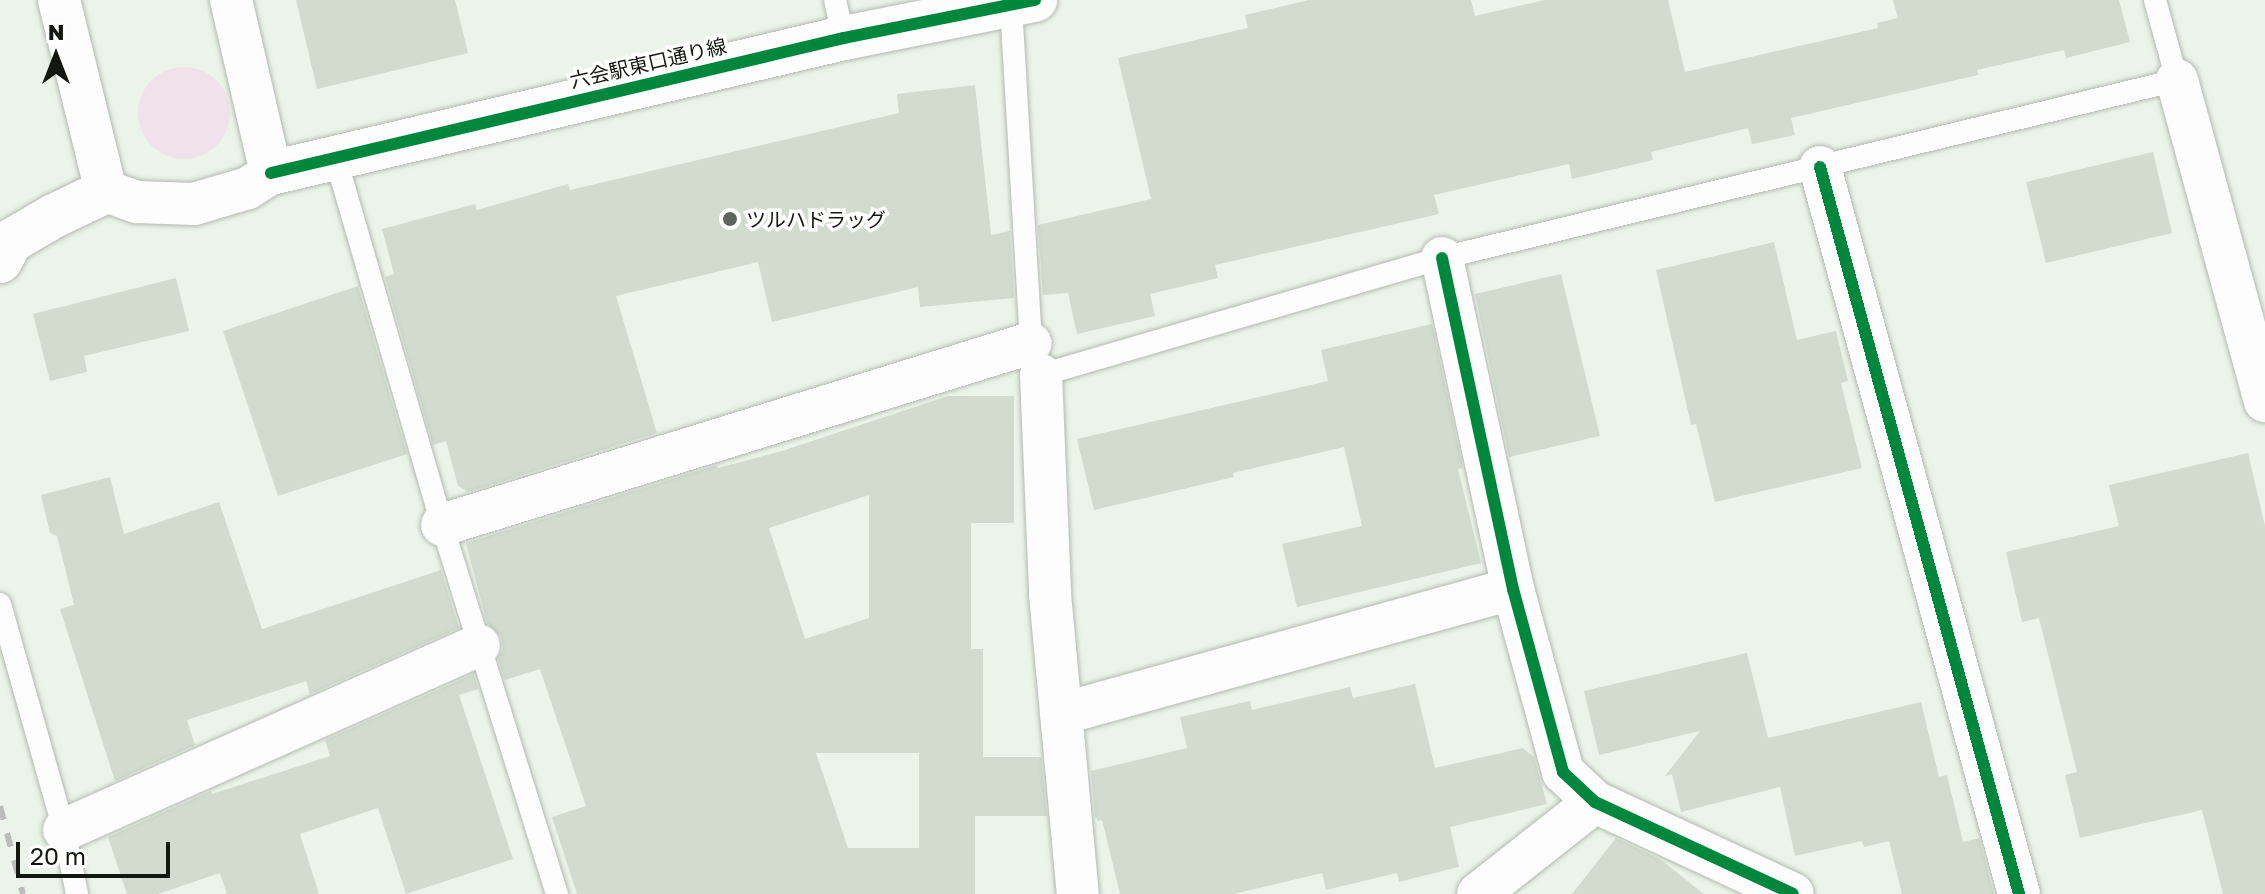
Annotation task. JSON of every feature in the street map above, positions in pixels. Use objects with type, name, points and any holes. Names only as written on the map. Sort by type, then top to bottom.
[{"type":"street","points":[[59,0],[106,191]]},
{"type":"street","points":[[0,261],[11,241],[106,191],[137,202],[194,204],[248,188],[271,173],[231,0]]},
{"type":"street","name":"六会駅東口通り線","points":[[271,173],[839,19],[1023,3]]},
{"type":"street","points":[[2177,80],[2265,401]]},
{"type":"street","points":[[1820,167],[2019,894]]},
{"type":"street","points":[[1442,258],[1513,589],[1563,772],[1595,802],[1793,894]]},
{"type":"street","points":[[442,525],[1036,359],[1050,594],[1078,894]]},
{"type":"street","points":[[1061,714],[1513,589]]},
{"type":"street","points":[[64,830],[479,645]]},
{"type":"street","points":[[1478,894],[1595,802]]},
{"type":"lane","points":[[1023,3],[1036,359],[2177,80],[2155,0]]},
{"type":"lane","points":[[335,156],[442,525],[557,894]]},
{"type":"lane","points":[[0,604],[64,830],[77,894]]},
{"type":"shaded area","points":[[184,67],[202,70],[217,80],[227,95],[230,113],[227,131],[217,146],[202,156],[184,159],[166,156],[151,146],[141,131],[138,113],[141,95],[151,80],[166,70]]},
{"type":"building","points":[[296,0],[455,0],[468,53],[317,89]]},
{"type":"building","points":[[1309,0],[1471,0],[1475,16],[1545,0],[1668,0],[1685,72],[1878,28],[1877,23],[1898,18],[1893,0],[2119,0],[2130,42],[2066,58],[2064,50],[1977,70],[1978,75],[1791,118],[1795,135],[1752,144],[1748,128],[1651,152],[1653,160],[1572,179],[1569,164],[1434,195],[1439,214],[1215,265],[1218,278],[1150,294],[1155,316],[1077,334],[1068,293],[1043,295],[1038,225],[1151,199],[1118,58],[1248,28],[1245,15]]},
{"type":"building","points":[[975,85],[991,235],[1010,231],[1014,298],[920,307],[918,287],[772,322],[758,262],[616,296],[657,433],[468,492],[458,486],[446,441],[433,445],[385,277],[394,274],[382,229],[475,204],[477,210],[568,184],[570,190],[899,113],[897,94]]},
{"type":"building","points":[[2153,152],[2172,233],[2046,263],[2026,182]]},
{"type":"building","points":[[1774,242],[1797,340],[1836,331],[1848,381],[1841,383],[1862,468],[1715,502],[1696,424],[1691,425],[1656,270]]},
{"type":"building","points":[[1561,274],[1600,436],[1509,457],[1475,294]]},
{"type":"building","points":[[176,278],[189,331],[84,356],[87,372],[50,381],[33,314]]},
{"type":"building","points":[[358,286],[407,454],[278,496],[223,331]]},
{"type":"building","points":[[1432,324],[1463,468],[1458,469],[1481,563],[1297,607],[1282,544],[1362,526],[1344,447],[1094,510],[1077,439],[1328,381],[1321,350]]},
{"type":"building","points":[[948,396],[1014,396],[1014,523],[971,523],[971,649],[983,649],[983,757],[1041,757],[1047,816],[975,816],[975,894],[577,894],[552,817],[586,806],[540,669],[505,680],[498,659],[503,648],[501,636],[487,623],[466,543],[717,465],[718,468],[782,451]],"holes":[[[869,495],[869,618],[805,639],[769,528]],[[816,753],[919,753],[919,848],[848,848]]]},
{"type":"building","points":[[2248,453],[2265,526],[2265,894],[2223,894],[2202,810],[2080,838],[2065,775],[2077,772],[2039,618],[2022,622],[2006,552],[2119,526],[2109,485]]},
{"type":"building","points":[[110,477],[124,534],[219,502],[262,629],[441,570],[459,628],[310,694],[306,681],[187,720],[195,745],[115,781],[60,609],[74,605],[57,536],[50,533],[41,495]]},
{"type":"building","points":[[1747,653],[1768,738],[1921,702],[1939,777],[1947,775],[1963,842],[1979,838],[1994,894],[1902,894],[1889,841],[1864,847],[1862,841],[1795,856],[1780,787],[1681,812],[1672,774],[1665,776],[1700,731],[1599,755],[1584,691]]},
{"type":"building","points":[[474,674],[478,689],[459,695],[513,859],[406,894],[378,808],[300,834],[319,894],[227,894],[220,873],[158,894],[127,894],[108,837],[211,791],[212,794],[330,756],[325,740]]},
{"type":"building","points":[[1415,684],[1435,768],[1523,748],[1534,757],[1547,804],[1450,827],[1459,867],[1399,882],[1397,873],[1326,890],[1322,873],[1234,894],[1120,894],[1102,820],[1098,821],[1095,816],[1091,771],[1187,748],[1180,717],[1250,701],[1252,710],[1350,687],[1353,698]]},
{"type":"building","points":[[1616,838],[1660,859],[1704,894],[1572,894]]},
{"type":"railway","points":[[0,806],[23,894]]},
{"type":"cycle path","points":[[271,173],[844,38],[1035,0]]},
{"type":"cycle path","points":[[1820,167],[2019,894]]},
{"type":"cycle path","points":[[1442,258],[1513,589],[1563,772],[1595,802],[1793,894]]},
{"type":"place","name":"ツルハドラッグ","points":[[730,219]]}]
